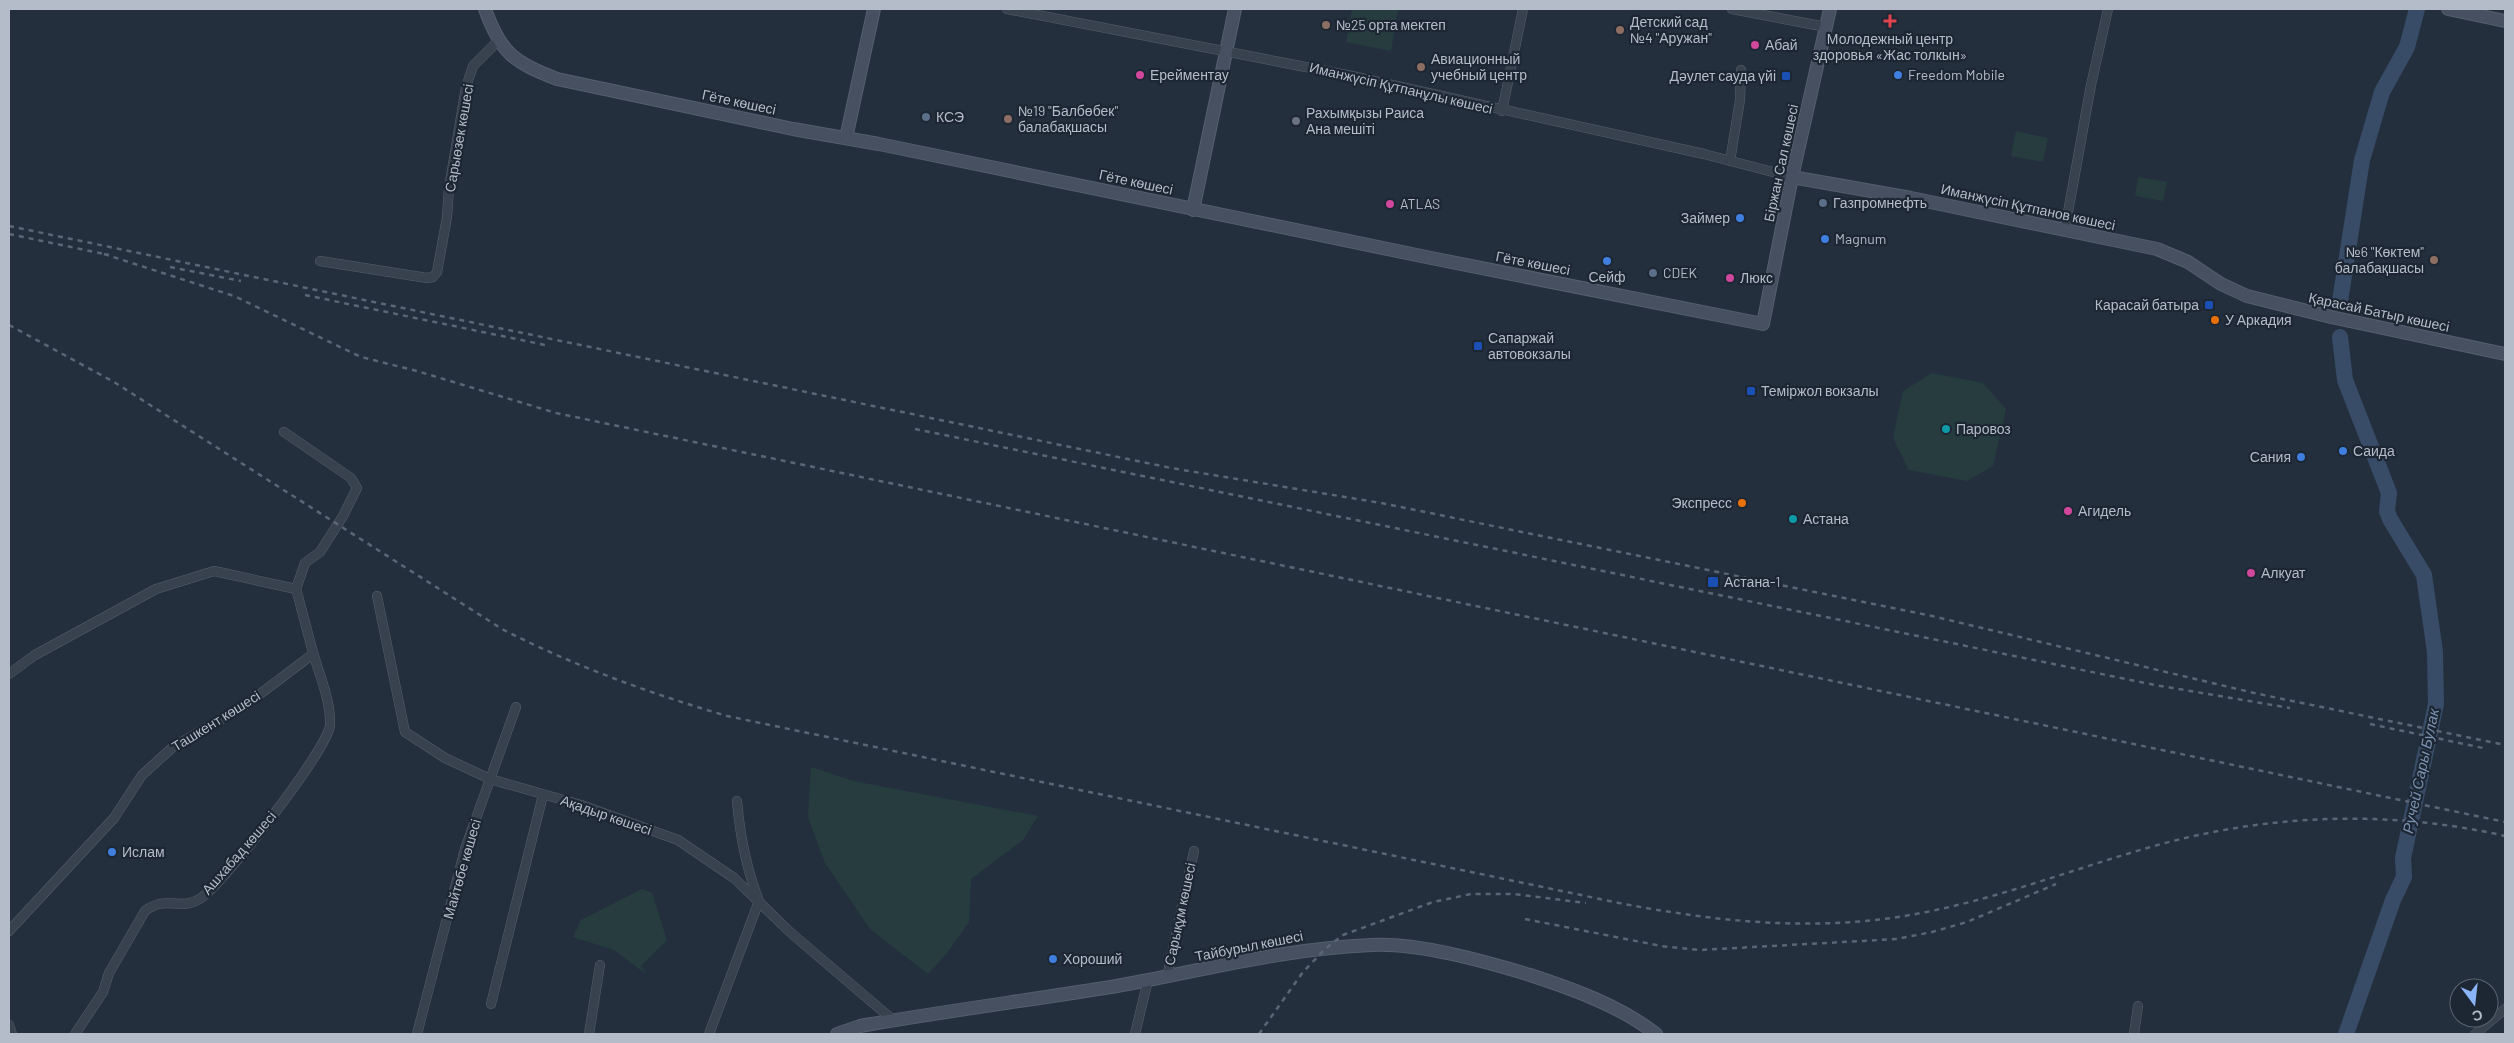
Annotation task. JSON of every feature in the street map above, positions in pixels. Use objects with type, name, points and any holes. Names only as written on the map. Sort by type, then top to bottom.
[{"type":"main road","name":"Гёте көшесі","points":[[485,9],[499,40],[510,54],[523,66],[557,79],[1193,210],[1255,220],[1545,281],[1763,324]]},
{"type":"main road","points":[[846,138],[874,9]]},
{"type":"main road","points":[[1193,210],[1235,9]]},
{"type":"main road","name":"Біржан Сал көшесі","points":[[1763,324],[1792,177],[1830,9]]},
{"type":"main road","points":[[2456,9],[2505,21]]},
{"type":"main road","name":"Иманжүсіп Құтпанов көшесі","points":[[1792,177],[1911,198],[2065,229],[2174,255],[2221,284],[2247,296]]},
{"type":"main road","name":"Қарасай Батыр көшесі","points":[[2247,296],[2331,317],[2505,354]]},
{"type":"main road","name":"Тайбурыл көшесі","points":[[836,1034],[860,1026],[892,1020],[1167,977],[1306,950],[1374,945],[1416,949],[1470,959],[1566,986],[1608,1005],[1656,1034]]},
{"type":"street","name":"Иманжүсіп Құтпанұлы көшесі","points":[[1007,9],[1226,50],[1730,161],[1792,177]]},
{"type":"street","points":[[1502,111],[1523,9]]},
{"type":"street","points":[[1732,9],[1826,27]]},
{"type":"street","points":[[2065,229],[2091,85],[2108,9]]},
{"type":"street","name":"Сарыөзек көшесі","points":[[320,260],[434,277],[437,272],[448,217],[449,188],[466,88],[473,66],[499,40]]},
{"type":"street","points":[[1730,161],[1740,100],[1741,70]]},
{"type":"street","points":[[9,674],[35,655],[156,590],[214,571],[296,589],[305,563],[320,552],[343,516],[357,488],[350,478],[284,432]]},
{"type":"street","name":"Ашхабад көшесі","points":[[75,1034],[103,992],[109,973],[145,911],[154,904],[163,902],[187,905],[202,898],[261,831],[308,768],[329,730],[330,722],[322,677],[313,654],[296,589]]},
{"type":"street","name":"Ақадыр көшесі","points":[[377,596],[405,732],[445,758],[490,779],[581,805],[678,840],[734,878],[792,933],[892,1020]]},
{"type":"street","name":"Ташкент көшесі","points":[[9,931],[114,818],[142,775],[148,769],[173,747],[244,706],[313,654]]},
{"type":"street","name":"Майтөбе көшесі","points":[[417,1034],[464,849],[516,707]]},
{"type":"street","points":[[491,1004],[543,795]]},
{"type":"street","points":[[709,1034],[759,901],[749,874],[742,845],[736,801]]},
{"type":"street","name":"Сарықұм көшесі","points":[[1167,977],[1194,851]]},
{"type":"street","points":[[589,1034],[600,965]]},
{"type":"street","points":[[1136,1034],[1148,980]]},
{"type":"street","points":[[2134,1034],[2138,1006]]},
{"type":"street","points":[[2475,1034],[2505,1009]]},
{"type":"street","points":[[9,1025],[12,1034]]},
{"type":"green space","points":[[1352,9],[1398,9],[1391,51],[1346,42]]},
{"type":"green space","points":[[2016,131],[2048,138],[2043,162],[2011,156]]},
{"type":"green space","points":[[2138,177],[2167,182],[2163,201],[2135,196]]},
{"type":"green space","points":[[1932,373],[1983,383],[2006,409],[1993,466],[1967,481],[1909,470],[1893,438],[1903,391]]},
{"type":"green space","points":[[811,767],[853,781],[1038,816],[1023,840],[971,879],[969,922],[947,953],[928,974],[870,929],[825,863],[808,817]]},
{"type":"green space","points":[[642,889],[652,893],[667,940],[641,966],[646,974],[614,950],[573,937],[581,920]]},
{"type":"waterway","name":"Ручей Сары Булак","points":[[2340,301],[2362,160],[2382,92],[2407,47],[2417,9]]},
{"type":"waterway","name":"Ручей Сары Булак","points":[[2340,337],[2345,380],[2389,493],[2387,511],[2424,575],[2435,652],[2436,704],[2403,858],[2404,877],[2393,900],[2346,1034]]},
{"type":"railway","points":[[9,226],[1171,468],[1381,503],[1932,616],[2254,693],[2505,745]]},
{"type":"railway","points":[[9,234],[109,255]]},
{"type":"railway","points":[[104,254],[234,296],[361,357],[417,371],[556,413],[2505,822]]},
{"type":"railway","points":[[170,267],[241,281]]},
{"type":"railway","points":[[305,295],[550,346]]},
{"type":"railway","points":[[9,325],[114,382],[502,629],[584,667],[641,688],[727,716],[1619,903],[1689,915],[1758,922],[1828,923],[1863,921],[1898,917],[1962,904],[2024,887],[2147,848],[2236,828],[2281,822],[2371,819],[2461,827],[2505,836]]},
{"type":"railway","points":[[915,429],[2155,685],[2290,708]]},
{"type":"railway","points":[[2370,724],[2483,748]]},
{"type":"railway","points":[[1525,919],[1661,946],[1700,950],[1897,939],[1967,922],[2056,884]]},
{"type":"railway","points":[[1259,1034],[1303,972],[1325,949],[1343,935],[1433,902],[1471,894],[1514,894],[1586,903]]},
{"type":"place","name":"Молодежный центр здоровья «Жас толкын»","points":[[1890,21]]},
{"type":"place","name":"№25 орта мектеп","points":[[1326,25]]},
{"type":"place","name":"Детский сад №4 \"Аружан\"","points":[[1620,30]]},
{"type":"place","name":"Абай","points":[[1755,45]]},
{"type":"place","name":"Авиационный учебный центр","points":[[1421,67]]},
{"type":"place","name":"Ерейментау","points":[[1140,75]]},
{"type":"place","name":"Freedom Mobile","points":[[1898,75]]},
{"type":"place","name":"Дәулет сауда үйі","points":[[1786,76]]},
{"type":"place","name":"КСЭ","points":[[926,117]]},
{"type":"place","name":"№19 \"Балбөбек\" балабақшасы","points":[[1008,119]]},
{"type":"place","name":"Рахымқызы Раиса Ана мешіті","points":[[1296,121]]},
{"type":"place","name":"Газпромнефть","points":[[1823,203]]},
{"type":"place","name":"ATLAS","points":[[1390,204]]},
{"type":"place","name":"Займер","points":[[1740,218]]},
{"type":"place","name":"Magnum","points":[[1825,239]]},
{"type":"place","name":"№6 \"Көктем\" балабақшасы","points":[[2434,260]]},
{"type":"place","name":"Сейф","points":[[1607,261]]},
{"type":"place","name":"CDEK","points":[[1653,273]]},
{"type":"place","name":"Люкс","points":[[1730,278]]},
{"type":"place","name":"Карасай батыра","points":[[2209,305]]},
{"type":"place","name":"У Аркадия","points":[[2215,320]]},
{"type":"place","name":"Сапаржай автовокзалы","points":[[1478,346]]},
{"type":"place","name":"Теміржол вокзалы","points":[[1751,391]]},
{"type":"place","name":"Паровоз","points":[[1946,429]]},
{"type":"place","name":"Саида","points":[[2343,451]]},
{"type":"place","name":"Сания","points":[[2301,457]]},
{"type":"place","name":"Экспресс","points":[[1742,503]]},
{"type":"place","name":"Агидель","points":[[2068,511]]},
{"type":"place","name":"Астана","points":[[1793,519]]},
{"type":"place","name":"Алкуат","points":[[2251,573]]},
{"type":"place","name":"Астана-1","points":[[1713,582]]},
{"type":"place","name":"Ислам","points":[[112,852]]},
{"type":"place","name":"Хороший","points":[[1053,959]]}]
